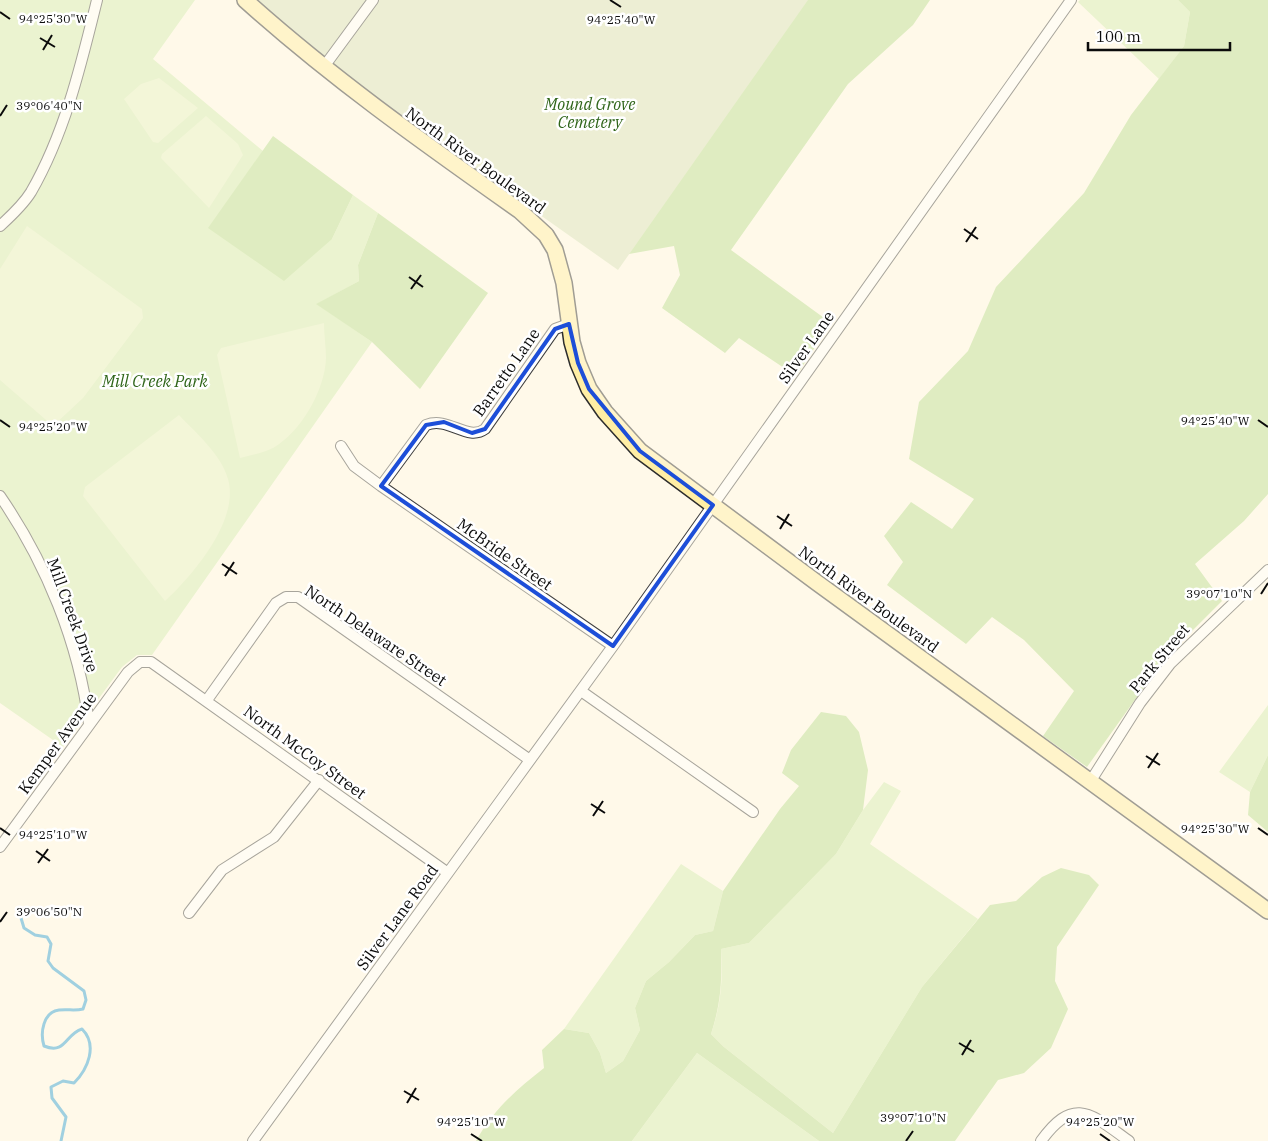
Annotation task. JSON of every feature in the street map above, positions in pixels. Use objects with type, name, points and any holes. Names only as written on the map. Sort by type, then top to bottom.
[{"type":"main road","name":"North River Boulevard","points":[[246,0],[323,68],[533,222],[550,243],[561,266],[569,324],[578,363],[589,389],[605,412],[640,451],[1090,782],[1268,910]]},
{"type":"street","points":[[0,226],[31,193],[54,142],[75,86],[97,0]]},
{"type":"street","points":[[323,68],[374,0]]},
{"type":"street","name":"Silver Lane","points":[[566,711],[1070,0]]},
{"type":"street","name":"Barretto Lane","points":[[381,486],[426,425],[444,422],[472,433],[480,433],[485,429],[554,329],[569,324]]},
{"type":"street","name":"McBride Street","points":[[341,446],[354,466],[381,486],[613,646]]},
{"type":"street","name":"Mill Creek Drive","points":[[0,496],[18,522],[49,584],[78,662],[89,724]]},
{"type":"street","name":"Park Street","points":[[1090,782],[1140,703],[1170,664],[1268,570]]},
{"type":"street","name":"North Delaware Street","points":[[207,700],[276,603],[286,597],[298,596],[530,760]]},
{"type":"street","name":"Kemper Avenue","points":[[0,847],[128,672],[140,662],[143,662]]},
{"type":"street","name":"North McCoy Street","points":[[143,662],[158,665],[448,873]]},
{"type":"street","points":[[581,691],[754,812]]},
{"type":"street","name":"Silver Lane Road","points":[[253,1141],[566,711]]},
{"type":"street","points":[[189,913],[222,870],[274,837],[319,780]]},
{"type":"street","points":[[1041,1141],[1053,1124],[1063,1116],[1079,1113],[1095,1117],[1128,1141]]},
{"type":"highlighted area","points":[[569,324],[578,363],[589,389],[640,451],[713,505],[613,646],[381,486],[426,425],[444,422],[472,433],[485,429],[555,329]]},
{"type":"green space","name":"Mill Creek Park","points":[[0,0],[195,0],[153,59],[263,151],[209,228],[332,239],[353,195],[378,213],[358,265],[359,281],[317,304],[372,342],[152,655],[137,655],[122,667],[63,747],[0,703]]},
{"type":"green space","name":"Mound Grove Cemetery","points":[[257,0],[808,0],[618,270],[338,72]]},
{"type":"green space","points":[[609,0],[930,0],[913,25],[848,84],[731,250],[831,323],[796,376],[739,338],[725,353],[662,308],[680,275],[674,246],[629,254]]},
{"type":"green space","points":[[1080,0],[1178,0],[1190,12],[1184,46],[1159,79],[1078,2]]},
{"type":"green space","points":[[1178,0],[1268,0],[1268,494],[1244,521],[1195,564],[1222,601],[1164,659],[1087,767],[1043,736],[1074,691],[1024,640],[992,617],[966,644],[887,585],[903,562],[884,536],[911,502],[952,529],[974,499],[909,459],[919,402],[968,351],[996,287],[1084,193],[1131,115],[1184,46],[1190,12]]},
{"type":"green space","points":[[159,78],[198,108],[158,143],[153,142],[124,99],[141,84]]},
{"type":"green space","points":[[206,116],[238,144],[243,155],[209,208],[161,158],[162,154]]},
{"type":"green space","points":[[273,136],[353,195],[332,239],[284,281],[208,228]]},
{"type":"green space","points":[[378,213],[488,293],[420,389],[372,342],[316,304],[359,281],[358,265]]},
{"type":"green space","points":[[27,226],[142,309],[143,318],[83,398],[53,426],[0,380],[0,269]]},
{"type":"green space","points":[[324,323],[325,370],[310,409],[293,432],[273,448],[240,458],[217,355],[221,348]]},
{"type":"green space","points":[[179,415],[207,444],[220,461],[228,479],[230,495],[221,529],[212,546],[188,577],[165,601],[83,496],[85,487]]},
{"type":"green space","points":[[1268,705],[1268,755],[1250,792],[1219,772]]},
{"type":"green space","points":[[821,712],[846,716],[859,732],[868,770],[863,810],[836,854],[749,943],[721,949],[720,992],[711,1034],[724,1047],[833,1133],[922,987],[990,905],[1016,901],[1042,877],[1061,868],[1089,875],[1099,885],[1057,947],[1055,981],[1068,1009],[1051,1048],[1024,1073],[998,1080],[955,1141],[819,1141],[697,1053],[632,1141],[476,1141],[506,1101],[544,1068],[542,1050],[564,1029],[589,1033],[600,1053],[606,1073],[623,1061],[640,1030],[635,1008],[646,981],[669,962],[695,935],[713,931],[723,891],[780,809],[799,786],[782,773],[791,750]]},
{"type":"green space","points":[[1268,755],[1268,832],[1248,815],[1250,792]]},
{"type":"green space","points":[[884,782],[901,791],[870,844],[978,919],[922,987],[833,1133],[724,1047],[711,1034],[720,992],[722,971],[721,949],[749,943],[836,854],[863,810]]},
{"type":"green space","points":[[681,864],[723,891],[713,931],[695,935],[669,962],[646,981],[635,1008],[640,1030],[623,1061],[606,1073],[600,1053],[589,1033],[564,1029]]},
{"type":"green space","points":[[697,1053],[819,1141],[632,1141]]},
{"type":"waterway","points":[[21,918],[24,928],[35,935],[47,937],[51,944],[48,961],[53,968],[84,991],[86,1000],[83,1009],[59,1010],[49,1015],[43,1029],[44,1046],[51,1048],[61,1046],[72,1035],[82,1029],[87,1035],[89,1042],[90,1049],[87,1064],[74,1083],[63,1081],[51,1087],[52,1098],[66,1117],[61,1141]]}]
